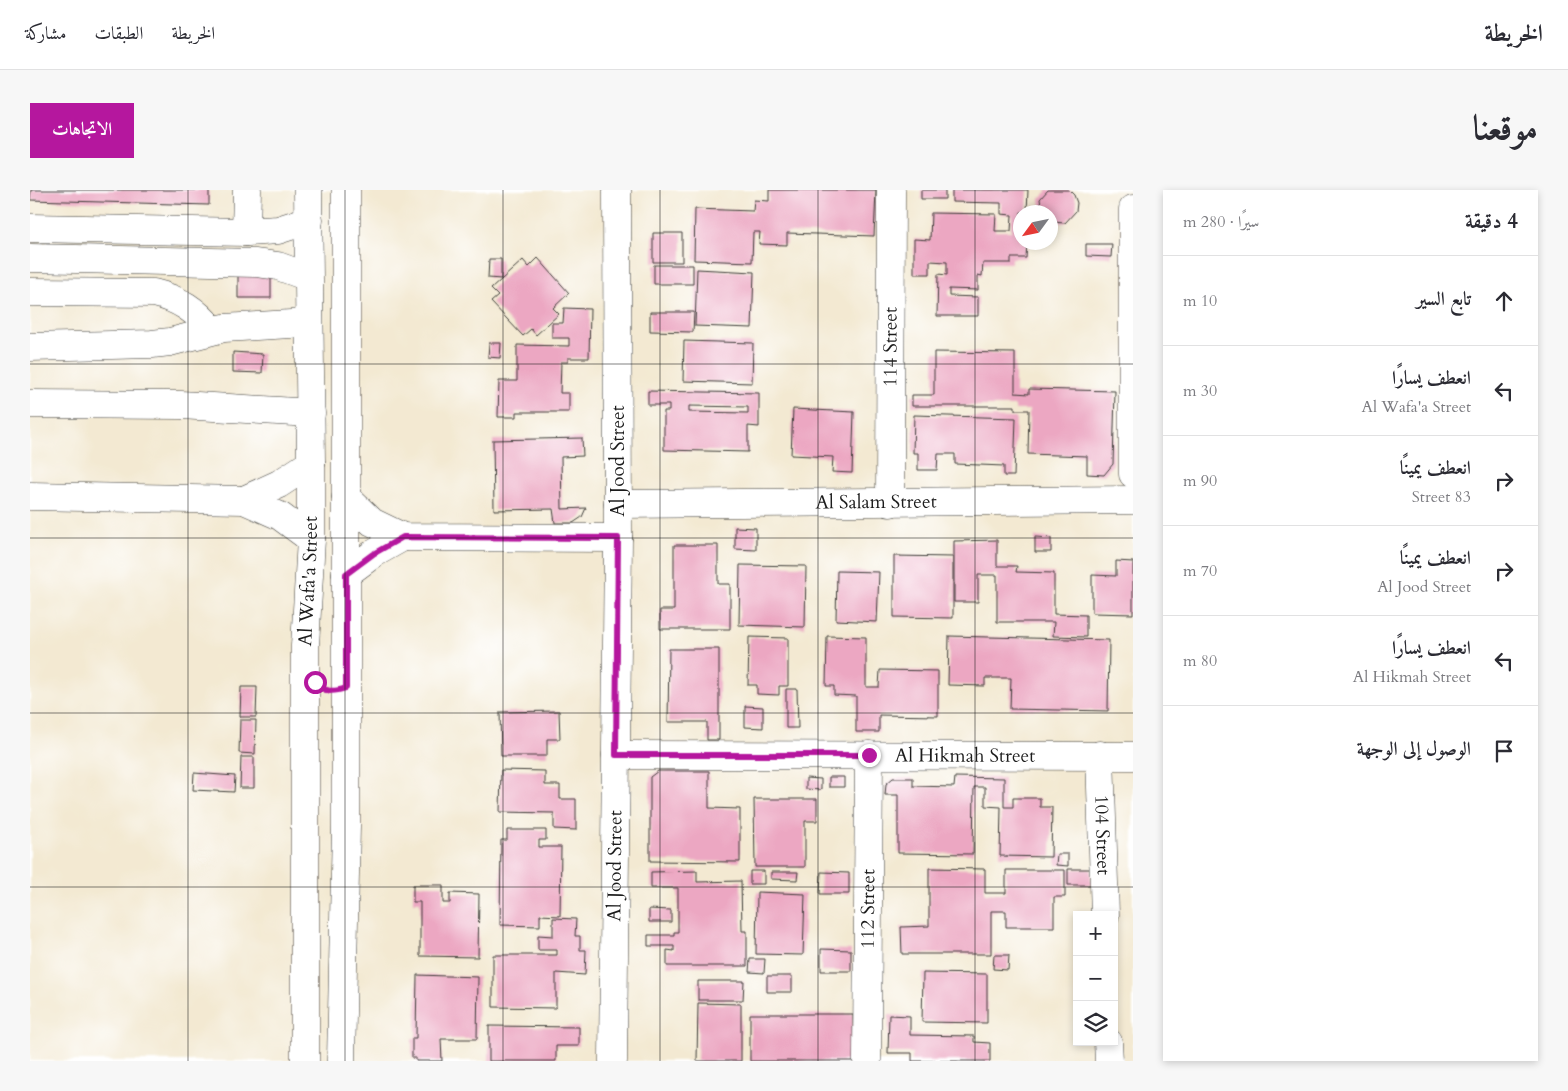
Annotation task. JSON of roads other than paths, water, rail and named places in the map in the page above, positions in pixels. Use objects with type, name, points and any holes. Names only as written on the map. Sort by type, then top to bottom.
[{"type":"street","points":[[246,232],[247,190]]},
{"type":"street","name":"Al Wafa'a Street","points":[[305,1061],[305,646],[311,463],[308,190]]},
{"type":"street","name":"Al Wafa'a Street","points":[[342,1059],[346,826],[346,190]]},
{"type":"street","name":"Al Jood Street","points":[[613,1061],[618,538],[618,190]]},
{"type":"street","name":"114 Street","points":[[890,503],[891,190]]},
{"type":"street","points":[[1133,209],[1133,474]]},
{"type":"street","points":[[30,228],[246,232],[278,230],[309,220]]},
{"type":"street","points":[[30,258],[256,263],[278,266],[308,278]]},
{"type":"street","points":[[30,292],[154,293],[167,296],[191,308],[212,330]]},
{"type":"street","points":[[30,347],[152,344],[170,342],[212,330],[308,323]]},
{"type":"street","points":[[30,404],[181,405],[310,413]]},
{"type":"street","points":[[244,500],[280,484],[311,463]]},
{"type":"street","points":[[30,496],[244,500],[280,516],[310,539]]},
{"type":"street","points":[[346,497],[372,522],[403,537],[618,538]]},
{"type":"street","name":"Al Salam Street","points":[[618,504],[1133,500]]},
{"type":"street","points":[[346,574],[373,554],[403,537]]},
{"type":"street","points":[[305,646],[315,682],[320,688],[337,691],[346,688]]},
{"type":"street","name":"Al Hikmah Street","points":[[616,755],[1133,756]]},
{"type":"street","name":"112 Street","points":[[867,1061],[869,755]]},
{"type":"street","name":"104 Street","points":[[1100,755],[1105,911]]},
{"type":"street","points":[[305,777],[317,775],[330,780],[337,792],[346,826]]},
{"type":"street","points":[[1108,1046],[1109,1061]]}]
